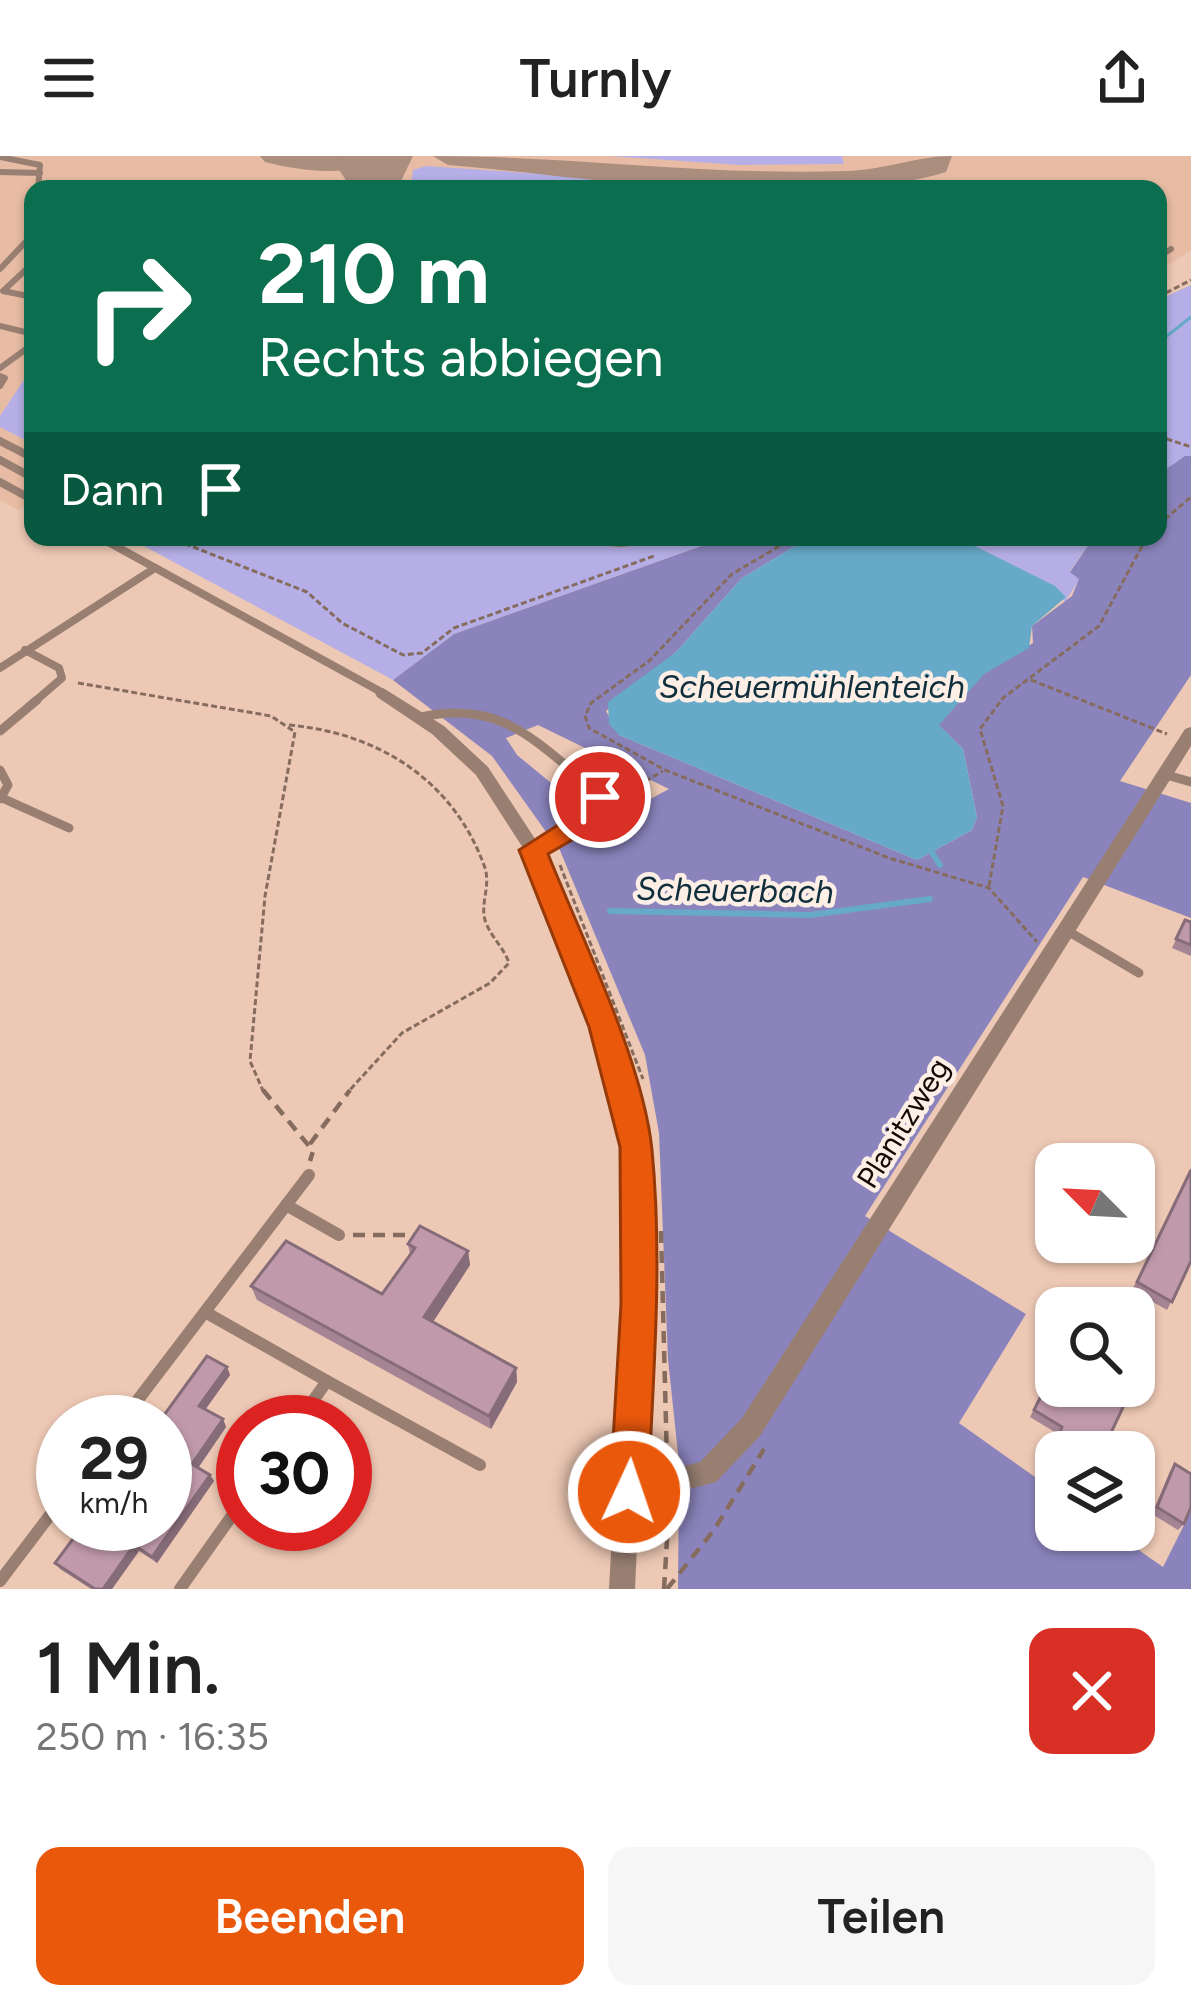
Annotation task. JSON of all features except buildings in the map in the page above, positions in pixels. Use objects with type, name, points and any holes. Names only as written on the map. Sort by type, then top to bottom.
[{"type":"street","points":[[383,693],[421,717],[482,771],[541,846],[610,1046],[636,1147],[638,1304],[622,1589]]},
{"type":"street","name":"Planitzweg","points":[[629,1492],[670,1486],[707,1473],[751,1427],[1188,737]]},
{"type":"lane","points":[[0,157],[34,159],[39,180]]},
{"type":"lane","points":[[0,172],[40,173]]},
{"type":"lane","points":[[0,269],[24,244]]},
{"type":"lane","points":[[1167,251],[1171,249]]},
{"type":"lane","points":[[24,271],[3,291],[24,296]]},
{"type":"lane","points":[[0,386],[5,378],[0,372],[24,352]]},
{"type":"lane","points":[[115,546],[383,693]]},
{"type":"lane","points":[[0,668],[154,568]]},
{"type":"lane","points":[[0,731],[62,678],[58,668],[25,650]]},
{"type":"lane","points":[[421,717],[451,708],[506,718],[597,791],[599,807],[541,846]]},
{"type":"lane","points":[[0,770],[8,785],[1,799],[69,828]]},
{"type":"lane","points":[[1163,774],[1191,782]]},
{"type":"lane","points":[[1065,929],[1139,974]]},
{"type":"lane","points":[[142,1395],[309,1175]]},
{"type":"lane","points":[[286,1205],[339,1234]]},
{"type":"lane","points":[[205,1312],[480,1466]]},
{"type":"lane","points":[[317,1395],[327,1381]]},
{"type":"lane","points":[[0,1581],[36,1534]]},
{"type":"lane","points":[[180,1589],[216,1538]]},
{"type":"path","points":[[1167,517],[1191,497]]},
{"type":"path","points":[[191,546],[307,592],[342,623],[404,655],[422,653],[454,628],[662,552]]},
{"type":"path","points":[[780,546],[732,574],[650,661],[591,703],[585,716],[589,728],[665,770],[889,859],[989,888],[1049,955]]},
{"type":"path","points":[[989,888],[1000,848],[1006,786],[980,729],[986,716],[1028,678],[1096,628],[1124,590],[1140,546]]},
{"type":"path","points":[[62,678],[113,692],[271,716],[289,725],[373,741],[411,761],[434,784],[486,870],[484,919],[506,947],[509,963],[485,987],[410,1026],[326,1119],[309,1146],[309,1175]]},
{"type":"path","points":[[1028,678],[1188,737]]},
{"type":"path","points":[[289,725],[296,732],[265,896],[250,1061],[267,1100],[309,1146]]},
{"type":"path","points":[[599,807],[665,770]]},
{"type":"path","points":[[541,846],[639,1058],[646,1094]]},
{"type":"path","points":[[660,1220],[670,1486],[664,1589]]},
{"type":"path","points":[[339,1234],[422,1235],[415,1246]]},
{"type":"shaded area","points":[[0,156],[1191,156],[1191,250],[1167,266],[1167,180],[24,180],[24,506],[18,510],[0,500]]},
{"type":"shaded area","points":[[610,156],[842,156],[844,164],[739,165]]},
{"type":"shaded area","points":[[426,166],[629,180],[411,180],[413,170]]},
{"type":"shaded area","points":[[1191,285],[1191,456],[1167,470],[1167,296]]},
{"type":"shaded area","points":[[24,380],[24,439],[0,427],[0,416]]},
{"type":"shaded area","points":[[1191,456],[1191,675],[1120,781],[1191,803],[1191,918],[1083,877],[865,1216],[1026,1314],[959,1423],[1035,1477],[1035,1551],[1140,1551],[1163,1567],[1191,1511],[1191,1589],[678,1589],[679,1463],[668,1359],[659,1133],[645,1055],[559,848],[669,789],[538,725],[506,738],[517,755],[567,796],[569,813],[549,836],[492,756],[393,680],[454,634],[702,546],[795,546],[742,578],[676,652],[606,711],[619,735],[917,860],[972,830],[977,817],[963,749],[938,725],[983,674],[1033,643],[1032,626],[1072,596],[1079,579],[1070,572],[1088,546],[1167,546],[1167,469]]},
{"type":"shaded area","points":[[144,546],[702,546],[454,634],[393,680]]},
{"type":"shaded area","points":[[975,546],[1088,546],[1070,571],[1080,579],[1065,602],[1054,586]]},
{"type":"water","name":"Scheuermühlenteich","points":[[795,546],[975,546],[1055,586],[1066,597],[1032,626],[1029,648],[984,674],[939,725],[963,749],[977,817],[972,830],[917,860],[619,735],[609,724],[608,702],[676,652],[742,578]]},
{"type":"waterway","name":"Scheuerbach","points":[[1167,336],[1191,317]]},
{"type":"waterway","name":"Scheuerbach","points":[[928,846],[940,865]]},
{"type":"waterway","points":[[610,911],[810,915],[930,899]]},
{"type":"taxiway","points":[[275,156],[307,162],[366,156]]},
{"type":"taxiway","points":[[448,156],[778,180],[901,176],[935,166],[937,156]]},
{"type":"runway","points":[[374,167],[376,156]]},
{"type":"route","points":[[600,797],[598,812],[533,850],[604,1027],[623,1084],[636,1147],[640,1177],[638,1304],[629,1492]]}]
